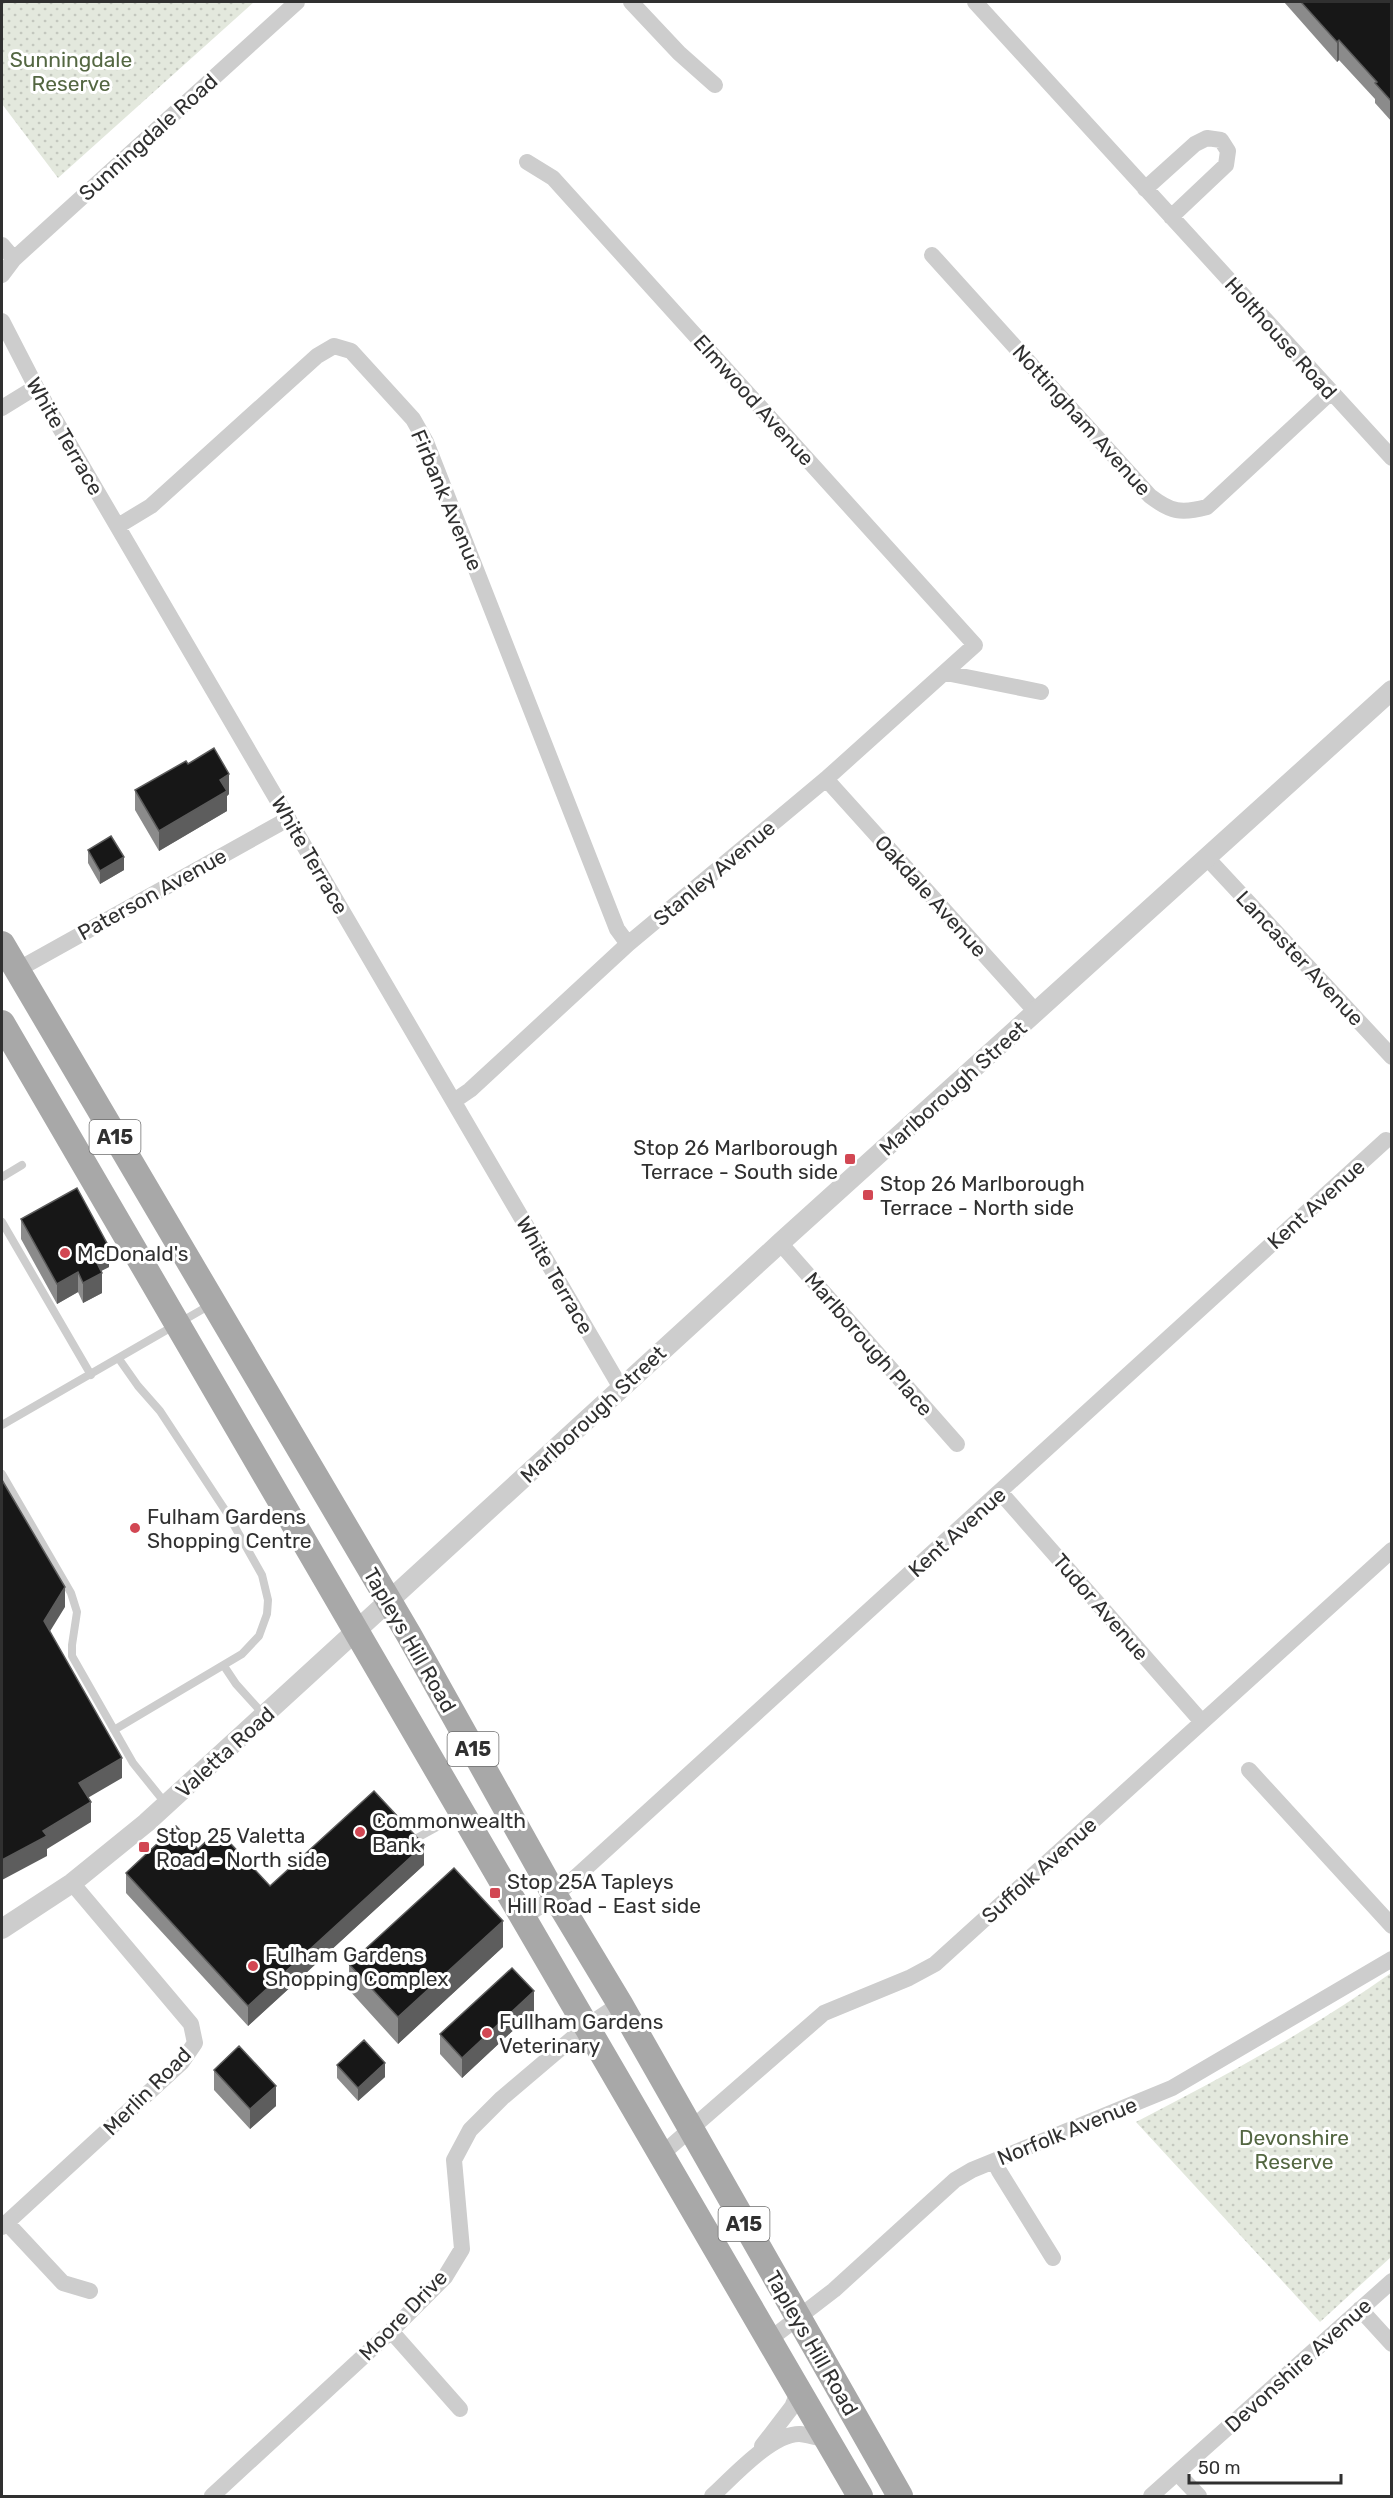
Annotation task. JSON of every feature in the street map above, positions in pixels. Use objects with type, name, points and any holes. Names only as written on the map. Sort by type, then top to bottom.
[{"type":"main road","name":"Tapleys Hill Road","points":[[2,944],[390,1602],[555,1896],[620,2004],[900,2496]]},
{"type":"main road","name":"Tapleys Hill Road","points":[[2,1025],[860,2496]]},
{"type":"street","name":"Sunningdale Road","points":[[2,275],[14,258],[297,2]]},
{"type":"street","points":[[631,2],[679,53],[715,85]]},
{"type":"street","name":"Holthouse Road","points":[[975,2],[1330,393],[1392,458]]},
{"type":"street","points":[[1145,189],[1195,144],[1207,138],[1221,140],[1228,151],[1226,165],[1171,217]]},
{"type":"street","name":"Elmwood Avenue","points":[[527,162],[553,178],[975,645]]},
{"type":"street","points":[[2,245],[14,258]]},
{"type":"street","name":"Nottingham Avenue","points":[[932,255],[1150,496],[1166,508],[1188,512],[1207,507],[1330,393]]},
{"type":"street","name":"White Terrace","points":[[2,321],[36,387],[621,1388]]},
{"type":"street","name":"Firbank Avenue","points":[[118,526],[151,506],[317,356],[334,346],[351,351],[413,419],[426,442],[617,929],[628,944]]},
{"type":"street","points":[[2,408],[36,387]]},
{"type":"street","name":"Stanley Avenue","points":[[454,1101],[470,1090],[628,944],[826,779],[975,645]]},
{"type":"street","points":[[946,673],[1041,692]]},
{"type":"street","name":"Marlborough Street","points":[[357,1632],[780,1243],[1208,859],[1392,690]]},
{"type":"street","name":"Oakdale Avenue","points":[[826,779],[1037,1013]]},
{"type":"street","name":"Paterson Avenue","points":[[17,970],[288,819]]},
{"type":"street","name":"Lancaster Avenue","points":[[1208,859],[1392,1057]]},
{"type":"street","name":"Kent Avenue","points":[[523,1918],[555,1896],[1386,1140]]},
{"type":"street","name":"Marlborough Place","points":[[780,1243],[957,1444]]},
{"type":"street","name":"Tudor Avenue","points":[[1000,1492],[1202,1722]]},
{"type":"street","name":"Suffolk Avenue","points":[[662,2154],[824,2013],[909,1978],[935,1964],[1392,1550]]},
{"type":"street","name":"Valetta Road","points":[[2,1929],[72,1883],[167,1805],[357,1632]]},
{"type":"street","points":[[1250,1770],[1392,1926]]},
{"type":"street","name":"Merlin Road","points":[[4,2225],[182,2062],[195,2043],[191,2024],[72,1883]]},
{"type":"street","name":"Norfolk Avenue","points":[[769,2340],[834,2290],[955,2180],[994,2161],[1172,2088],[1392,1959]]},
{"type":"street","name":"Moore Drive","points":[[212,2496],[391,2331],[445,2277],[462,2249],[454,2160],[470,2130],[502,2098],[587,2026],[620,2004]]},
{"type":"street","points":[[994,2161],[1053,2258]]},
{"type":"street","points":[[4,2225],[63,2283],[90,2291]]},
{"type":"street","name":"Devonshire Avenue","points":[[1151,2496],[1392,2281]]},
{"type":"street","points":[[1360,2309],[1392,2343]]},
{"type":"street","points":[[391,2331],[460,2409]]},
{"type":"street","points":[[750,2461],[792,2407],[799,2390]]},
{"type":"street","points":[[712,2496],[750,2461],[780,2440],[798,2434],[828,2440]]},
{"type":"street","points":[[1177,2473],[1198,2496]]},
{"type":"lane","points":[[2,1177],[22,1165]]},
{"type":"lane","points":[[2,1222],[91,1375]]},
{"type":"lane","points":[[2,1425],[213,1304]]},
{"type":"lane","points":[[114,1730],[242,1654],[259,1636],[267,1614],[268,1600],[265,1585],[227,1513],[160,1411],[119,1359]]},
{"type":"lane","points":[[2,1474],[70,1593],[77,1612],[72,1656],[136,1768],[167,1805]]},
{"type":"lane","points":[[224,1666],[236,1684],[264,1716]]},
{"type":"lane","points":[[417,1838],[463,1814]]},
{"type":"green space","name":"Sunningdale Reserve","points":[[2,2],[254,2],[58,178],[2,104]]},
{"type":"green space","name":"Devonshire Reserve","points":[[1391,1973],[1391,2257],[1320,2322],[1136,2122],[1266,2052]]},
{"type":"building","points":[[1301,2],[1392,2],[1392,102],[1339,40],[1337,42]]},
{"type":"building","points":[[214,748],[229,774],[220,780],[227,791],[159,831],[135,790],[186,761],[188,764]]},
{"type":"building","points":[[111,836],[124,857],[100,871],[88,850]]},
{"type":"building","name":"McDonald's","points":[[77,1188],[109,1247],[93,1255],[102,1273],[83,1283],[78,1272],[57,1284],[21,1219]]},
{"type":"building","points":[[2,1480],[65,1587],[44,1621],[122,1758],[79,1783],[91,1802],[43,1831],[47,1836],[2,1860]]},
{"type":"building","name":"Fulham Gardens Shopping Complex","points":[[374,1791],[424,1845],[248,2006],[126,1873],[176,1826],[198,1849],[218,1830],[270,1886]]},
{"type":"building","points":[[454,1868],[503,1921],[398,2017],[349,1964]]},
{"type":"building","points":[[512,1968],[534,1991],[462,2058],[440,2034]]},
{"type":"building","points":[[364,2040],[385,2063],[358,2088],[337,2065]]},
{"type":"building","points":[[239,2046],[276,2086],[250,2109],[214,2070]]},
{"type":"place","name":"Stop 26 Marlborough Terrace - South side","points":[[850,1159]]},
{"type":"place","name":"Stop 26 Marlborough Terrace - North side","points":[[868,1195]]},
{"type":"place","name":"McDonald's","points":[[65,1253]]},
{"type":"place","name":"Fulham Gardens Shopping Centre","points":[[135,1528]]},
{"type":"place","name":"Commonwealth Bank","points":[[360,1832]]},
{"type":"place","name":"Stop 25 Valetta Road - North side","points":[[144,1847]]},
{"type":"place","name":"Stop 25A Tapleys Hill Road - East side","points":[[495,1893]]},
{"type":"place","name":"Fulham Gardens Shopping Complex","points":[[253,1966]]},
{"type":"place","name":"Fullham Gardens Veterinary","points":[[487,2033]]}]
